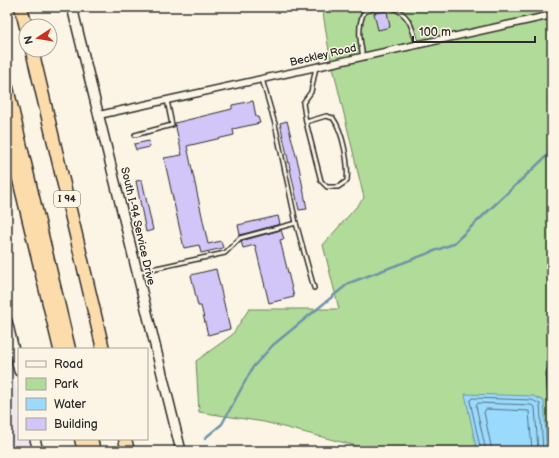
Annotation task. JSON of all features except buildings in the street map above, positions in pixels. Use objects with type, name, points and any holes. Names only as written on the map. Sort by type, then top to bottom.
[{"type":"highway","points":[[21,7],[24,18]]},
{"type":"highway","name":"I 94","points":[[34,58],[103,348]]},
{"type":"highway","points":[[7,88],[69,348]]},
{"type":"highway","points":[[7,130],[60,348]]},
{"type":"highway","points":[[81,440],[84,451]]},
{"type":"highway","points":[[91,440],[94,451]]},
{"type":"highway","points":[[125,440],[128,451]]},
{"type":"street","name":"South I-94 Service Drive","points":[[72,7],[181,451]]},
{"type":"street","name":"Beckley Road","points":[[99,115],[552,15]]},
{"type":"street","points":[[7,321],[18,367]]},
{"type":"street","points":[[552,367],[550,374],[552,399]]},
{"type":"street","points":[[35,440],[38,451]]},
{"type":"lane","points":[[363,57],[359,31],[360,20],[364,12],[378,7]]},
{"type":"lane","points":[[390,7],[400,11],[411,24],[417,45]]},
{"type":"lane","points":[[306,122],[326,116],[333,118],[338,124],[348,169],[347,181],[338,187],[327,187],[321,181],[306,122],[303,103],[311,92],[316,67]]},
{"type":"lane","points":[[262,79],[275,124],[296,223],[314,288]]},
{"type":"lane","points":[[135,135],[172,125],[167,100]]},
{"type":"lane","points":[[137,273],[225,253],[240,238],[296,223]]},
{"type":"shaded area","points":[[7,351],[18,397],[18,440],[28,440],[31,451],[7,451]]},
{"type":"green space","points":[[322,7],[552,7],[552,451],[376,451],[264,422],[199,412],[196,361],[232,335],[249,309],[339,309],[323,245],[364,198],[329,51]]},
{"type":"water","points":[[465,394],[533,396],[544,401],[547,451],[477,451]]},
{"type":"waterway","points":[[205,438],[222,424],[253,367],[273,345],[349,283],[453,244],[552,151]]}]
